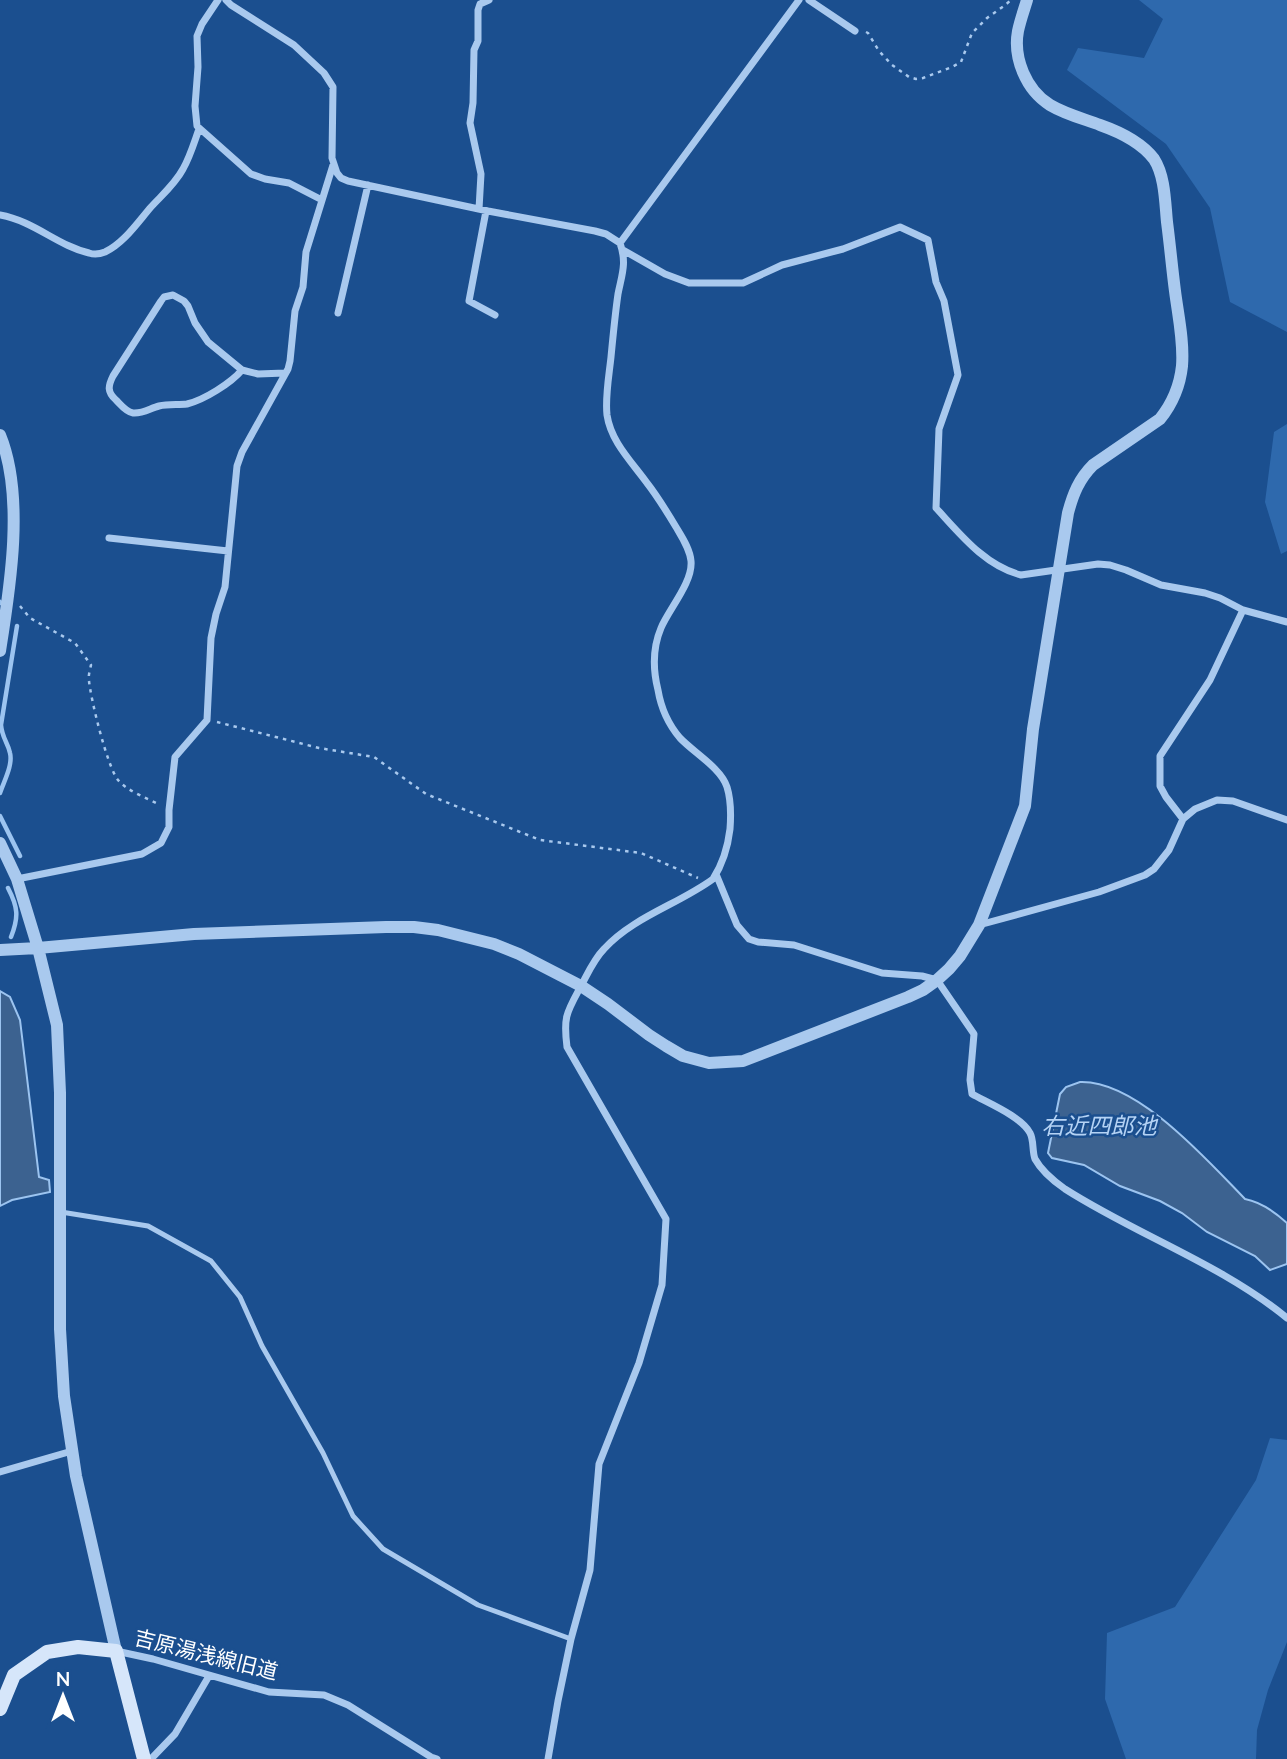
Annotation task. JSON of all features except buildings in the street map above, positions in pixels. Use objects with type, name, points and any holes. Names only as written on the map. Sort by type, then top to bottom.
[{"type":"main road","points":[[0,1709],[14,1675],[47,1652],[78,1647],[116,1651],[144,1759]]},
{"type":"street","points":[[218,0],[197,36],[195,121],[199,129],[251,174],[289,183],[322,200]]},
{"type":"street","points":[[489,0],[480,5],[478,10],[478,35],[474,50],[473,103],[470,118],[481,174],[483,210],[469,301],[495,315]]},
{"type":"street","points":[[548,1759],[571,1639],[590,1570],[599,1464],[639,1363],[662,1285],[666,1219],[567,1046],[566,1016],[602,951],[614,939],[708,882],[716,874],[729,834],[731,817],[727,785],[673,728],[662,707],[655,678],[656,646],[661,628],[691,570],[683,538],[620,446],[607,415],[613,333],[625,264],[621,246],[799,0]]},
{"type":"street","points":[[809,0],[855,31]]},
{"type":"street","points":[[0,950],[194,934],[353,927],[414,927],[438,930],[494,944],[529,959],[581,986],[683,1056],[719,1063],[743,1061],[816,1034],[908,998],[937,980],[960,956],[979,925],[1025,806],[1033,729],[1073,492],[1093,465],[1160,419],[1166,412],[1176,392],[1182,364],[1159,170],[1154,160],[1133,141],[1118,132],[1051,105],[1030,85],[1021,68],[1017,48],[1018,32],[1027,0]]},
{"type":"street","points":[[229,2],[294,45],[324,73],[333,87],[333,165],[341,178],[348,181],[606,234],[665,274],[689,283],[743,283],[782,265],[843,249],[900,226],[928,240],[936,282],[944,301],[957,374],[939,429],[936,508],[970,544],[1009,572],[1021,575],[1098,564],[1110,565],[1161,585],[1205,593],[1243,610],[1287,622]]},
{"type":"street","points":[[0,215],[38,228],[89,253],[106,252],[130,232],[181,173],[199,129]]},
{"type":"street","points":[[17,878],[142,854],[161,843],[169,827],[174,757],[207,720],[211,638],[225,587],[237,466],[245,445],[290,361],[295,311],[303,288],[306,252],[333,165]]},
{"type":"street","points":[[338,313],[368,185]]},
{"type":"street","points":[[242,370],[236,377],[203,398],[136,413],[126,411],[108,390],[113,376],[161,300],[173,295],[188,306],[195,323],[208,342],[242,370],[258,374],[285,373]]},
{"type":"street","points":[[0,435],[7,453],[13,519],[0,651]]},
{"type":"street","points":[[109,538],[228,551]]},
{"type":"street","points":[[1183,819],[1160,786],[1160,756],[1210,680],[1243,610]]},
{"type":"street","points":[[979,925],[1106,890],[1145,875],[1154,869],[1169,850],[1183,819],[1195,809],[1217,800],[1233,801],[1287,820]]},
{"type":"street","points":[[0,843],[17,878],[57,1025],[60,1093],[60,1329],[64,1396],[85,1518],[116,1651]]},
{"type":"street","points":[[716,874],[737,925],[749,939],[794,945],[881,973],[922,976],[937,980],[974,1034],[970,1080],[972,1094],[1017,1119],[1030,1132],[1035,1158],[1046,1172],[1063,1187],[1135,1229],[1226,1276],[1269,1303],[1287,1318]]},
{"type":"street","points":[[0,1472],[72,1451]]},
{"type":"street","name":"吉原湯浅線旧道","points":[[116,1651],[269,1692],[324,1695],[348,1705],[437,1759]]},
{"type":"street","points":[[151,1759],[175,1734],[209,1676]]},
{"type":"lane","points":[[60,1212],[148,1226],[211,1261],[240,1297],[262,1346],[323,1453],[353,1516],[383,1549],[478,1605],[571,1639]]},
{"type":"path","points":[[855,31],[868,33],[879,51],[900,71],[916,79],[923,78],[961,62],[972,33],[1011,0]]},
{"type":"path","points":[[5,589],[30,618],[75,643],[83,653],[91,665],[89,678],[92,698],[108,760],[117,779],[169,810]]},
{"type":"path","points":[[207,720],[319,748],[374,757],[426,794],[540,840],[642,853],[708,882]]},
{"type":"shaded area","points":[[1139,0],[1287,0],[1287,332],[1230,302],[1210,208],[1166,144],[1067,70],[1078,48],[1144,58],[1163,19]]},
{"type":"shaded area","points":[[1287,424],[1287,551],[1281,554],[1265,502],[1274,432]]},
{"type":"shaded area","points":[[1270,1438],[1287,1440],[1287,1642],[1268,1690],[1257,1730],[1256,1759],[1126,1759],[1105,1699],[1107,1633],[1175,1607],[1256,1480]]},
{"type":"water","points":[[0,991],[10,997],[20,1020],[39,1177],[49,1180],[50,1192],[12,1200],[0,1206]]},
{"type":"water","name":"右近四郎池","points":[[1080,1082],[1102,1085],[1147,1108],[1191,1144],[1245,1199],[1278,1215],[1287,1223],[1287,1264],[1270,1270],[1255,1256],[1207,1232],[1160,1201],[1120,1186],[1084,1165],[1052,1158],[1048,1153],[1060,1094],[1066,1087]]},
{"type":"waterway","points":[[0,793],[10,763],[10,753],[1,725],[17,626]]},
{"type":"waterway","points":[[0,816],[20,856]]},
{"type":"waterway","points":[[8,888],[16,912],[11,937]]}]
